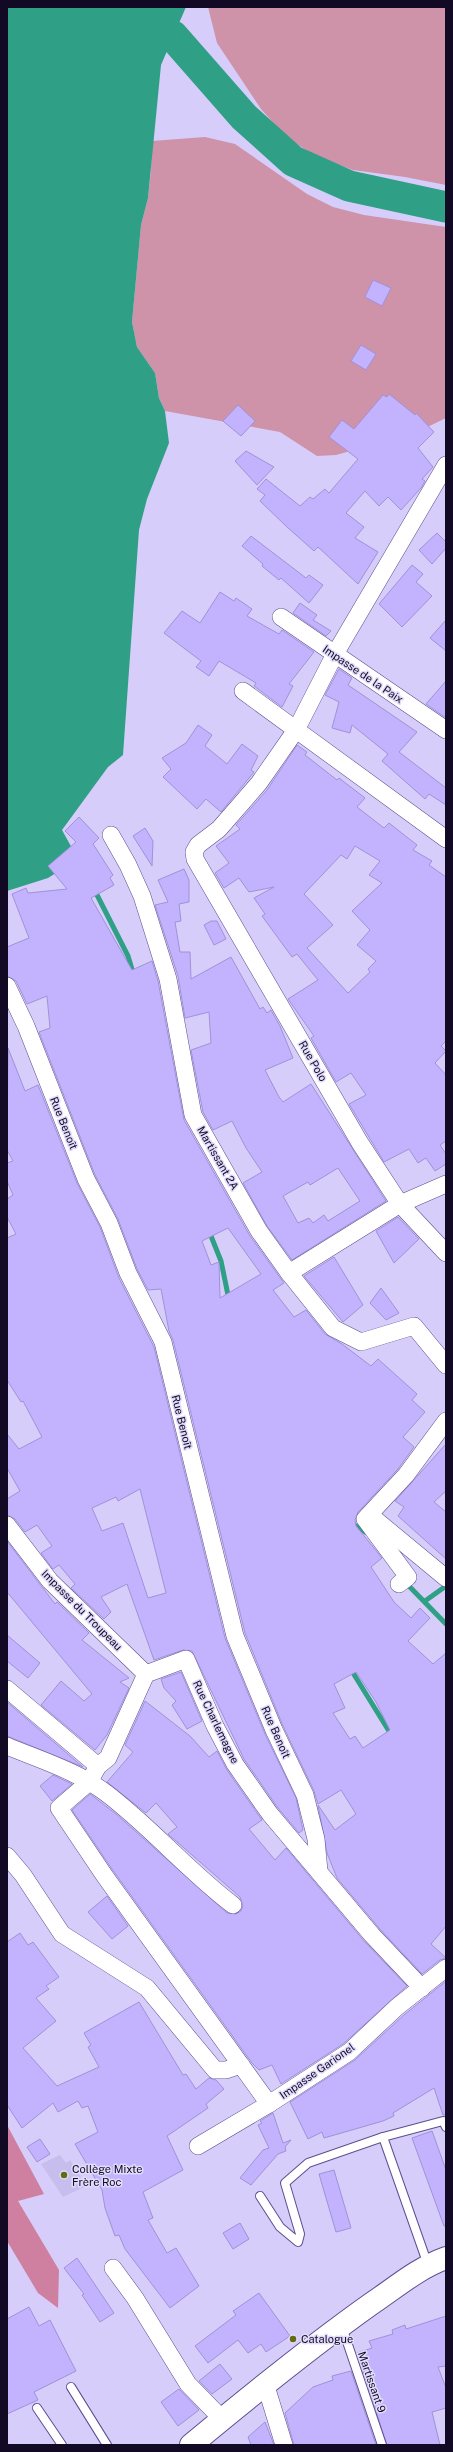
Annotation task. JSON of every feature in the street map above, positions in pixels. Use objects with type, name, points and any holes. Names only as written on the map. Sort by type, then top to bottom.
[{"type":"main road","points":[[191,2445],[265,2383],[342,2326],[437,2261]]},
{"type":"street","points":[[296,730],[335,654],[446,465]]},
{"type":"street","name":"Impasse de la Paix","points":[[281,617],[446,730]]},
{"type":"street","points":[[243,691],[446,839]]},
{"type":"street","name":"Rue Polo","points":[[296,730],[259,782],[219,829],[198,845],[194,852],[195,859],[356,1136],[400,1204],[446,1253]]},
{"type":"street","name":"Martissant 2A","points":[[111,835],[128,865],[142,896],[168,979],[193,1115],[259,1231],[289,1273],[334,1328],[361,1342],[414,1326],[446,1365]]},
{"type":"street","name":"Rue Benoît","points":[[7,986],[26,1026],[86,1179],[109,1223],[128,1273],[163,1342],[235,1636],[274,1730],[305,1795],[316,1839],[319,1871]]},
{"type":"street","points":[[289,1273],[400,1204],[446,1184]]},
{"type":"street","points":[[404,1580],[365,1519],[406,1475],[446,1421]]},
{"type":"street","points":[[370,1514],[446,1578]]},
{"type":"street","name":"Impasse du Troupeau","points":[[7,1525],[50,1581],[146,1674]]},
{"type":"street","name":"Rue Charlemagne","points":[[146,1674],[186,1659],[215,1726],[235,1764],[270,1814],[372,1935],[422,1988]]},
{"type":"street","points":[[146,1674],[108,1758],[98,1766],[89,1782],[59,1808],[104,1875],[269,2104]]},
{"type":"street","points":[[7,1689],[98,1766]]},
{"type":"street","points":[[7,1746],[78,1775],[106,1792],[206,1885],[233,1905]]},
{"type":"street","points":[[7,1856],[23,1875],[62,1934],[147,1988],[215,2070],[226,2070],[241,2065]]},
{"type":"street","name":"Impasse Garionel","points":[[198,2146],[269,2104],[349,2052],[396,2007],[446,1968]]},
{"type":"street","points":[[113,2268],[135,2298],[188,2384],[222,2419]]},
{"type":"street","points":[[265,2383],[284,2445]]},
{"type":"lane","points":[[260,2196],[280,2227],[298,2242],[300,2234],[285,2183],[308,2163],[383,2137],[443,2121],[446,2127]]},
{"type":"lane","points":[[383,2137],[437,2261]]},
{"type":"lane","name":"Martissant 9","points":[[342,2326],[382,2445]]},
{"type":"lane","points":[[71,2387],[107,2445]]},
{"type":"lane","points":[[37,2408],[62,2445]]},
{"type":"shaded area","points":[[7,7],[186,7],[161,65],[148,198],[141,225],[132,322],[137,347],[155,373],[159,398],[165,411],[169,443],[147,499],[139,530],[123,755],[108,767],[62,830],[78,859],[48,878],[7,891]]},
{"type":"shaded area","points":[[208,7],[446,7],[446,185],[405,177],[353,170],[315,156],[286,137],[261,109],[217,43]]},
{"type":"shaded area","points":[[205,137],[235,144],[307,194],[333,207],[364,215],[446,227],[446,418],[415,433],[336,455],[317,456],[280,432],[165,411],[159,398],[155,373],[137,347],[132,322],[141,225],[148,198],[151,171],[152,141]]},
{"type":"shaded area","points":[[7,2125],[44,2194],[18,2201],[59,2270],[58,2308],[38,2293],[7,2241]]},
{"type":"shaded area","name":"Collège Mixte Frère Roc","points":[[60,2155],[66,2163],[70,2160],[86,2186],[63,2197],[41,2164]]},
{"type":"building","points":[[373,280],[391,288],[382,306],[365,297]]},
{"type":"building","points":[[361,345],[376,354],[366,370],[351,361]]},
{"type":"building","points":[[389,394],[415,415],[416,413],[434,432],[418,448],[433,467],[422,479],[425,481],[421,488],[401,510],[388,497],[379,506],[365,491],[346,513],[364,527],[355,538],[378,552],[358,584],[318,547],[314,551],[287,527],[260,501],[265,495],[257,489],[266,479],[300,506],[310,497],[313,499],[325,489],[329,493],[358,459],[329,437],[342,420],[354,429],[383,395],[387,397]]},
{"type":"building","points":[[238,405],[255,421],[241,436],[223,421]]},
{"type":"building","points":[[246,451],[274,467],[257,485],[235,461]]},
{"type":"building","points":[[437,533],[446,542],[446,548],[432,564],[419,550]]},
{"type":"building","points":[[251,536],[306,578],[309,575],[323,585],[309,603],[281,578],[279,580],[262,566],[263,564],[242,546]]},
{"type":"building","points":[[412,565],[423,574],[416,582],[432,596],[402,627],[379,604]]},
{"type":"building","points":[[220,592],[234,601],[236,598],[252,609],[247,616],[279,634],[282,630],[314,652],[289,684],[293,686],[282,707],[254,686],[256,683],[219,661],[209,676],[196,667],[201,661],[164,633],[182,611],[200,623]]},
{"type":"building","points":[[300,603],[317,615],[313,620],[331,631],[326,636],[293,613]]},
{"type":"building","points":[[446,620],[446,651],[430,638]]},
{"type":"building","points":[[339,669],[352,678],[348,685],[417,732],[399,752],[446,788],[446,805],[429,794],[425,799],[382,761],[388,754],[352,725],[350,733],[332,728],[339,702],[325,695]]},
{"type":"building","points":[[446,681],[446,718],[426,704]]},
{"type":"building","points":[[198,725],[212,735],[205,746],[227,764],[242,744],[258,756],[251,770],[254,772],[221,812],[206,799],[197,809],[163,777],[171,769],[162,758],[186,743]]},
{"type":"building","points":[[297,745],[307,752],[305,755],[337,780],[339,778],[365,798],[357,807],[384,828],[389,823],[417,845],[413,850],[432,861],[429,865],[446,877],[446,1041],[441,1046],[446,1051],[435,1063],[446,1075],[446,1141],[440,1145],[446,1154],[446,1164],[435,1171],[426,1158],[418,1163],[409,1149],[384,1162],[349,1104],[366,1095],[351,1073],[336,1082],[311,1038],[314,1036],[288,999],[318,980],[297,954],[292,957],[262,916],[265,914],[254,898],[274,887],[249,892],[239,878],[224,888],[215,873],[229,863],[216,846],[240,829],[236,825],[267,790]],"holes":[[[355,846],[380,861],[369,875],[382,883],[352,911],[370,930],[357,945],[376,961],[368,969],[370,972],[348,993],[307,948],[333,925],[304,894],[341,855],[347,859]]]},
{"type":"building","points":[[79,817],[99,838],[93,844],[113,875],[110,878],[114,885],[91,898],[132,970],[152,961],[158,981],[184,1120],[250,1236],[284,1283],[273,1290],[294,1317],[306,1310],[325,1334],[342,1344],[371,1366],[378,1359],[417,1394],[412,1400],[425,1412],[403,1437],[414,1447],[398,1469],[358,1512],[355,1520],[356,1526],[382,1558],[371,1567],[394,1602],[411,1618],[420,1608],[430,1618],[408,1641],[433,1664],[446,1653],[446,1926],[431,1944],[446,1958],[440,1960],[422,1974],[379,1928],[337,1878],[327,1853],[318,1805],[335,1830],[356,1814],[341,1790],[318,1804],[314,1791],[283,1726],[245,1633],[173,1340],[169,1331],[161,1289],[148,1290],[137,1269],[118,1219],[95,1175],[39,1032],[50,1028],[47,996],[27,1004],[16,981],[7,976],[7,947],[29,938],[12,894],[26,888],[28,893],[67,889],[48,866],[76,842],[65,831]],"holes":[[[228,1228],[261,1274],[220,1298],[219,1262],[211,1265],[202,1241]],[[356,1672],[376,1702],[390,1730],[363,1748],[355,1736],[350,1739],[333,1713],[345,1708],[334,1684]]]},
{"type":"building","points":[[145,828],[153,841],[152,866],[133,836]]},
{"type":"building","points":[[184,869],[189,880],[189,902],[179,904],[181,921],[175,922],[180,952],[190,952],[191,979],[231,957],[260,1009],[263,1007],[267,1013],[271,1010],[280,1026],[293,1058],[265,1070],[279,1097],[283,1102],[311,1084],[386,1201],[292,1260],[267,1226],[243,1183],[262,1172],[246,1148],[232,1121],[213,1130],[203,1112],[191,1050],[211,1043],[209,1012],[185,1018],[178,976],[155,905],[168,902],[158,880]],"holes":[[[338,1168],[360,1201],[328,1221],[324,1215],[313,1223],[309,1218],[298,1223],[283,1196],[308,1182],[310,1185]]]},
{"type":"building","points":[[211,921],[217,921],[226,939],[214,945],[204,925]]},
{"type":"building","points":[[8,1048],[25,1091],[38,1085],[77,1183],[100,1227],[119,1278],[154,1347],[225,1638],[265,1734],[296,1798],[303,1830],[299,1833],[278,1808],[244,1759],[192,1651],[183,1650],[154,1660],[127,1584],[101,1597],[111,1612],[104,1619],[71,1588],[75,1584],[59,1565],[53,1569],[41,1553],[52,1546],[37,1525],[25,1532],[15,1519],[7,1515],[7,1499],[20,1491],[7,1468],[7,1434],[19,1449],[42,1437],[23,1401],[21,1402],[7,1380],[7,1238],[16,1234],[7,1217],[7,1199],[13,1195],[7,1181],[7,1163],[13,1161],[7,1150]],"holes":[[[140,1489],[166,1593],[148,1598],[123,1523],[102,1531],[92,1508],[116,1497],[118,1501]]]},
{"type":"building","points":[[398,1217],[419,1239],[394,1263],[376,1231]]},
{"type":"building","points":[[334,1257],[363,1305],[343,1322],[304,1276]]},
{"type":"building","points":[[381,1288],[399,1313],[386,1320],[370,1303]]},
{"type":"building","points":[[446,1444],[446,1491],[434,1502],[446,1512],[446,1559],[398,1516],[404,1507],[395,1501]]},
{"type":"building","points":[[7,1541],[55,1604],[57,1602],[89,1633],[82,1640],[129,1678],[120,1682],[129,1688],[107,1735],[95,1750],[41,1705],[61,1681],[84,1701],[92,1694],[7,1592]]},
{"type":"building","points":[[7,1635],[40,1663],[28,1678],[7,1661]]},
{"type":"building","points":[[181,1672],[202,1721],[187,1729],[172,1705],[176,1701],[164,1688],[161,1679]]},
{"type":"building","points":[[145,1701],[190,1736],[209,1757],[217,1751],[227,1770],[262,1820],[249,1829],[275,1860],[286,1848],[364,1941],[407,1986],[343,2044],[281,2084],[272,2065],[259,2070],[252,2063],[112,1869],[72,1810],[90,1794],[116,1814],[227,1913],[236,1914],[241,1911],[243,1906],[240,1897],[168,1834],[177,1827],[156,1803],[146,1813],[107,1782],[133,1752],[125,1745]]},
{"type":"building","points":[[7,1702],[83,1767],[7,1736]]},
{"type":"building","points":[[53,1775],[72,1784],[52,1801],[40,1786]]},
{"type":"building","points":[[107,1896],[128,1926],[112,1939],[88,1912]]},
{"type":"building","points":[[20,1933],[28,1945],[33,1942],[59,1977],[46,1986],[49,1989],[36,1998],[56,2021],[23,2048],[57,2086],[99,2067],[88,2047],[91,2045],[84,2033],[139,2002],[183,2075],[186,2074],[196,2089],[209,2078],[216,2080],[224,2089],[206,2104],[208,2108],[167,2136],[183,2170],[143,2192],[153,2218],[148,2220],[167,2253],[176,2248],[199,2286],[170,2308],[125,2249],[119,2235],[115,2236],[105,2208],[102,2190],[75,2144],[98,2132],[88,2106],[82,2108],[78,2101],[58,2112],[53,2103],[22,2128],[7,2105],[7,1942]]},
{"type":"building","points":[[446,1981],[446,2115],[443,2115],[434,2088],[393,2113],[394,2116],[383,2121],[324,2138],[322,2132],[308,2139],[290,2102],[355,2060],[404,2015]]},
{"type":"building","points":[[273,2113],[283,2143],[291,2140],[285,2147],[286,2151],[278,2154],[251,2185],[240,2178],[263,2150],[269,2148],[258,2125],[262,2123],[260,2121]]},
{"type":"building","points":[[432,2131],[446,2170],[446,2226],[444,2226],[412,2138]]},
{"type":"building","points":[[40,2139],[50,2154],[37,2162],[27,2147]]},
{"type":"building","points":[[334,2170],[351,2228],[336,2232],[319,2174]]},
{"type":"building","points":[[240,2223],[249,2239],[233,2249],[223,2233]]},
{"type":"building","points":[[77,2258],[114,2313],[100,2322],[82,2295],[84,2294],[64,2268]]},
{"type":"building","points":[[259,2293],[290,2336],[266,2352],[261,2344],[248,2353],[238,2340],[208,2363],[195,2346],[236,2315],[233,2311]]},
{"type":"building","points":[[29,2307],[39,2326],[50,2320],[76,2371],[34,2392],[38,2400],[7,2414],[7,2319]]},
{"type":"building","points":[[446,2316],[446,2366],[438,2367],[446,2388],[446,2408],[432,2412],[440,2445],[387,2445],[357,2353],[372,2348],[369,2341],[393,2334],[392,2330],[405,2325],[406,2329]]},
{"type":"building","points":[[220,2364],[232,2379],[212,2394],[199,2381]]},
{"type":"building","points":[[351,2371],[376,2445],[294,2445],[285,2413],[313,2387],[333,2380],[332,2376]]},
{"type":"building","points":[[179,2389],[199,2410],[178,2426],[161,2402]]},
{"type":"building","points":[[265,2422],[274,2445],[251,2445],[248,2437]]},
{"type":"waterway","points":[[173,36],[244,117],[293,161],[349,186],[446,207]]},
{"type":"waterway","points":[[94,889],[128,956],[134,976]]},
{"type":"waterway","points":[[209,1231],[221,1261],[229,1300]]},
{"type":"waterway","points":[[350,1522],[365,1532]]},
{"type":"waterway","points":[[405,1582],[446,1624]]},
{"type":"waterway","points":[[425,1601],[446,1586]]},
{"type":"waterway","points":[[350,1668],[392,1736]]},
{"type":"place","name":"Collège Mixte Frère Roc","points":[[64,2175]]},
{"type":"place","name":"Catalogue","points":[[293,2339]]}]
